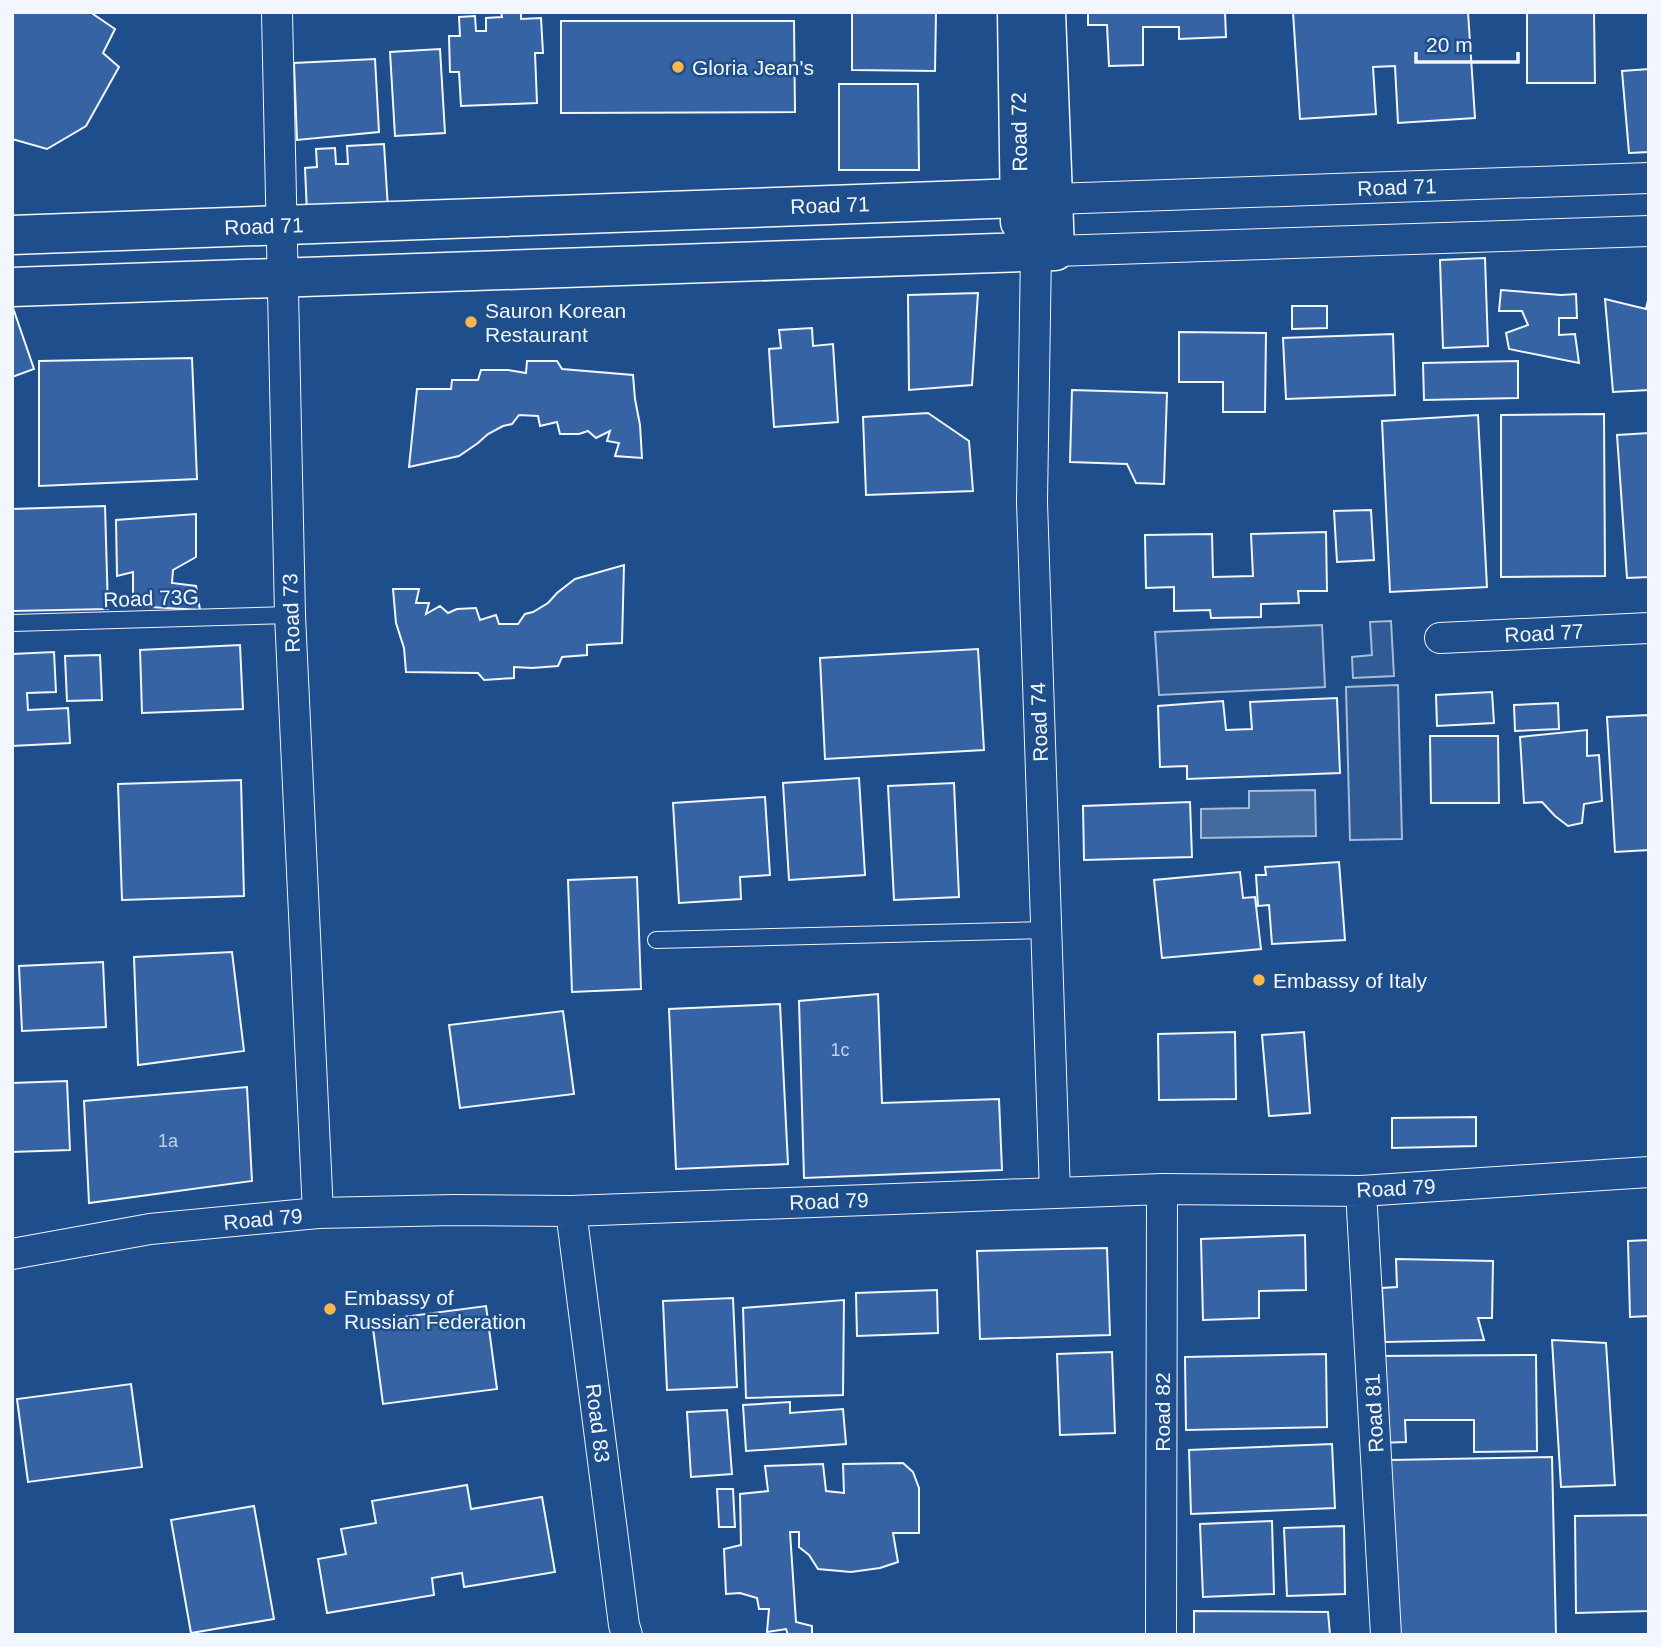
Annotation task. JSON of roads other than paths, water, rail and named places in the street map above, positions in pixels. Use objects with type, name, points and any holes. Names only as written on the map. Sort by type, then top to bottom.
[{"type":"street","name":"Road 73","points":[[276,12],[290,615],[318,1213]]},
{"type":"street","name":"Road 72","points":[[1017,12],[1037,199]]},
{"type":"street","name":"Road 72","points":[[1037,252],[1046,12]]},
{"type":"street","name":"Road 71","points":[[12,235],[1649,178]]},
{"type":"street","points":[[12,287],[1649,231]]},
{"type":"street","name":"Road 74","points":[[1037,252],[1032,502],[1055,1193]]},
{"type":"street","name":"Road 77","points":[[1440,638],[1649,628]]},
{"type":"street","name":"Road 79","points":[[12,1254],[150,1229],[318,1213],[571,1211],[1162,1189],[1361,1191],[1649,1172]]},
{"type":"street","name":"Road 82","points":[[1161,1635],[1162,1189]]},
{"type":"street","name":"Road 81","points":[[1361,1191],[1386,1635]]},
{"type":"street","name":"Road 83","points":[[571,1211],[627,1635]]},
{"type":"lane","name":"Road 73G","points":[[12,623],[290,615]]},
{"type":"lane","points":[[656,940],[1046,930]]},
{"type":"place","name":"Gloria Jean's","points":[[678,67]]},
{"type":"place","name":"Sauron Korean Restaurant","points":[[471,322]]},
{"type":"place","name":"Embassy of Italy","points":[[1259,980]]},
{"type":"place","name":"Embassy of Russian Federation","points":[[330,1309]]}]
